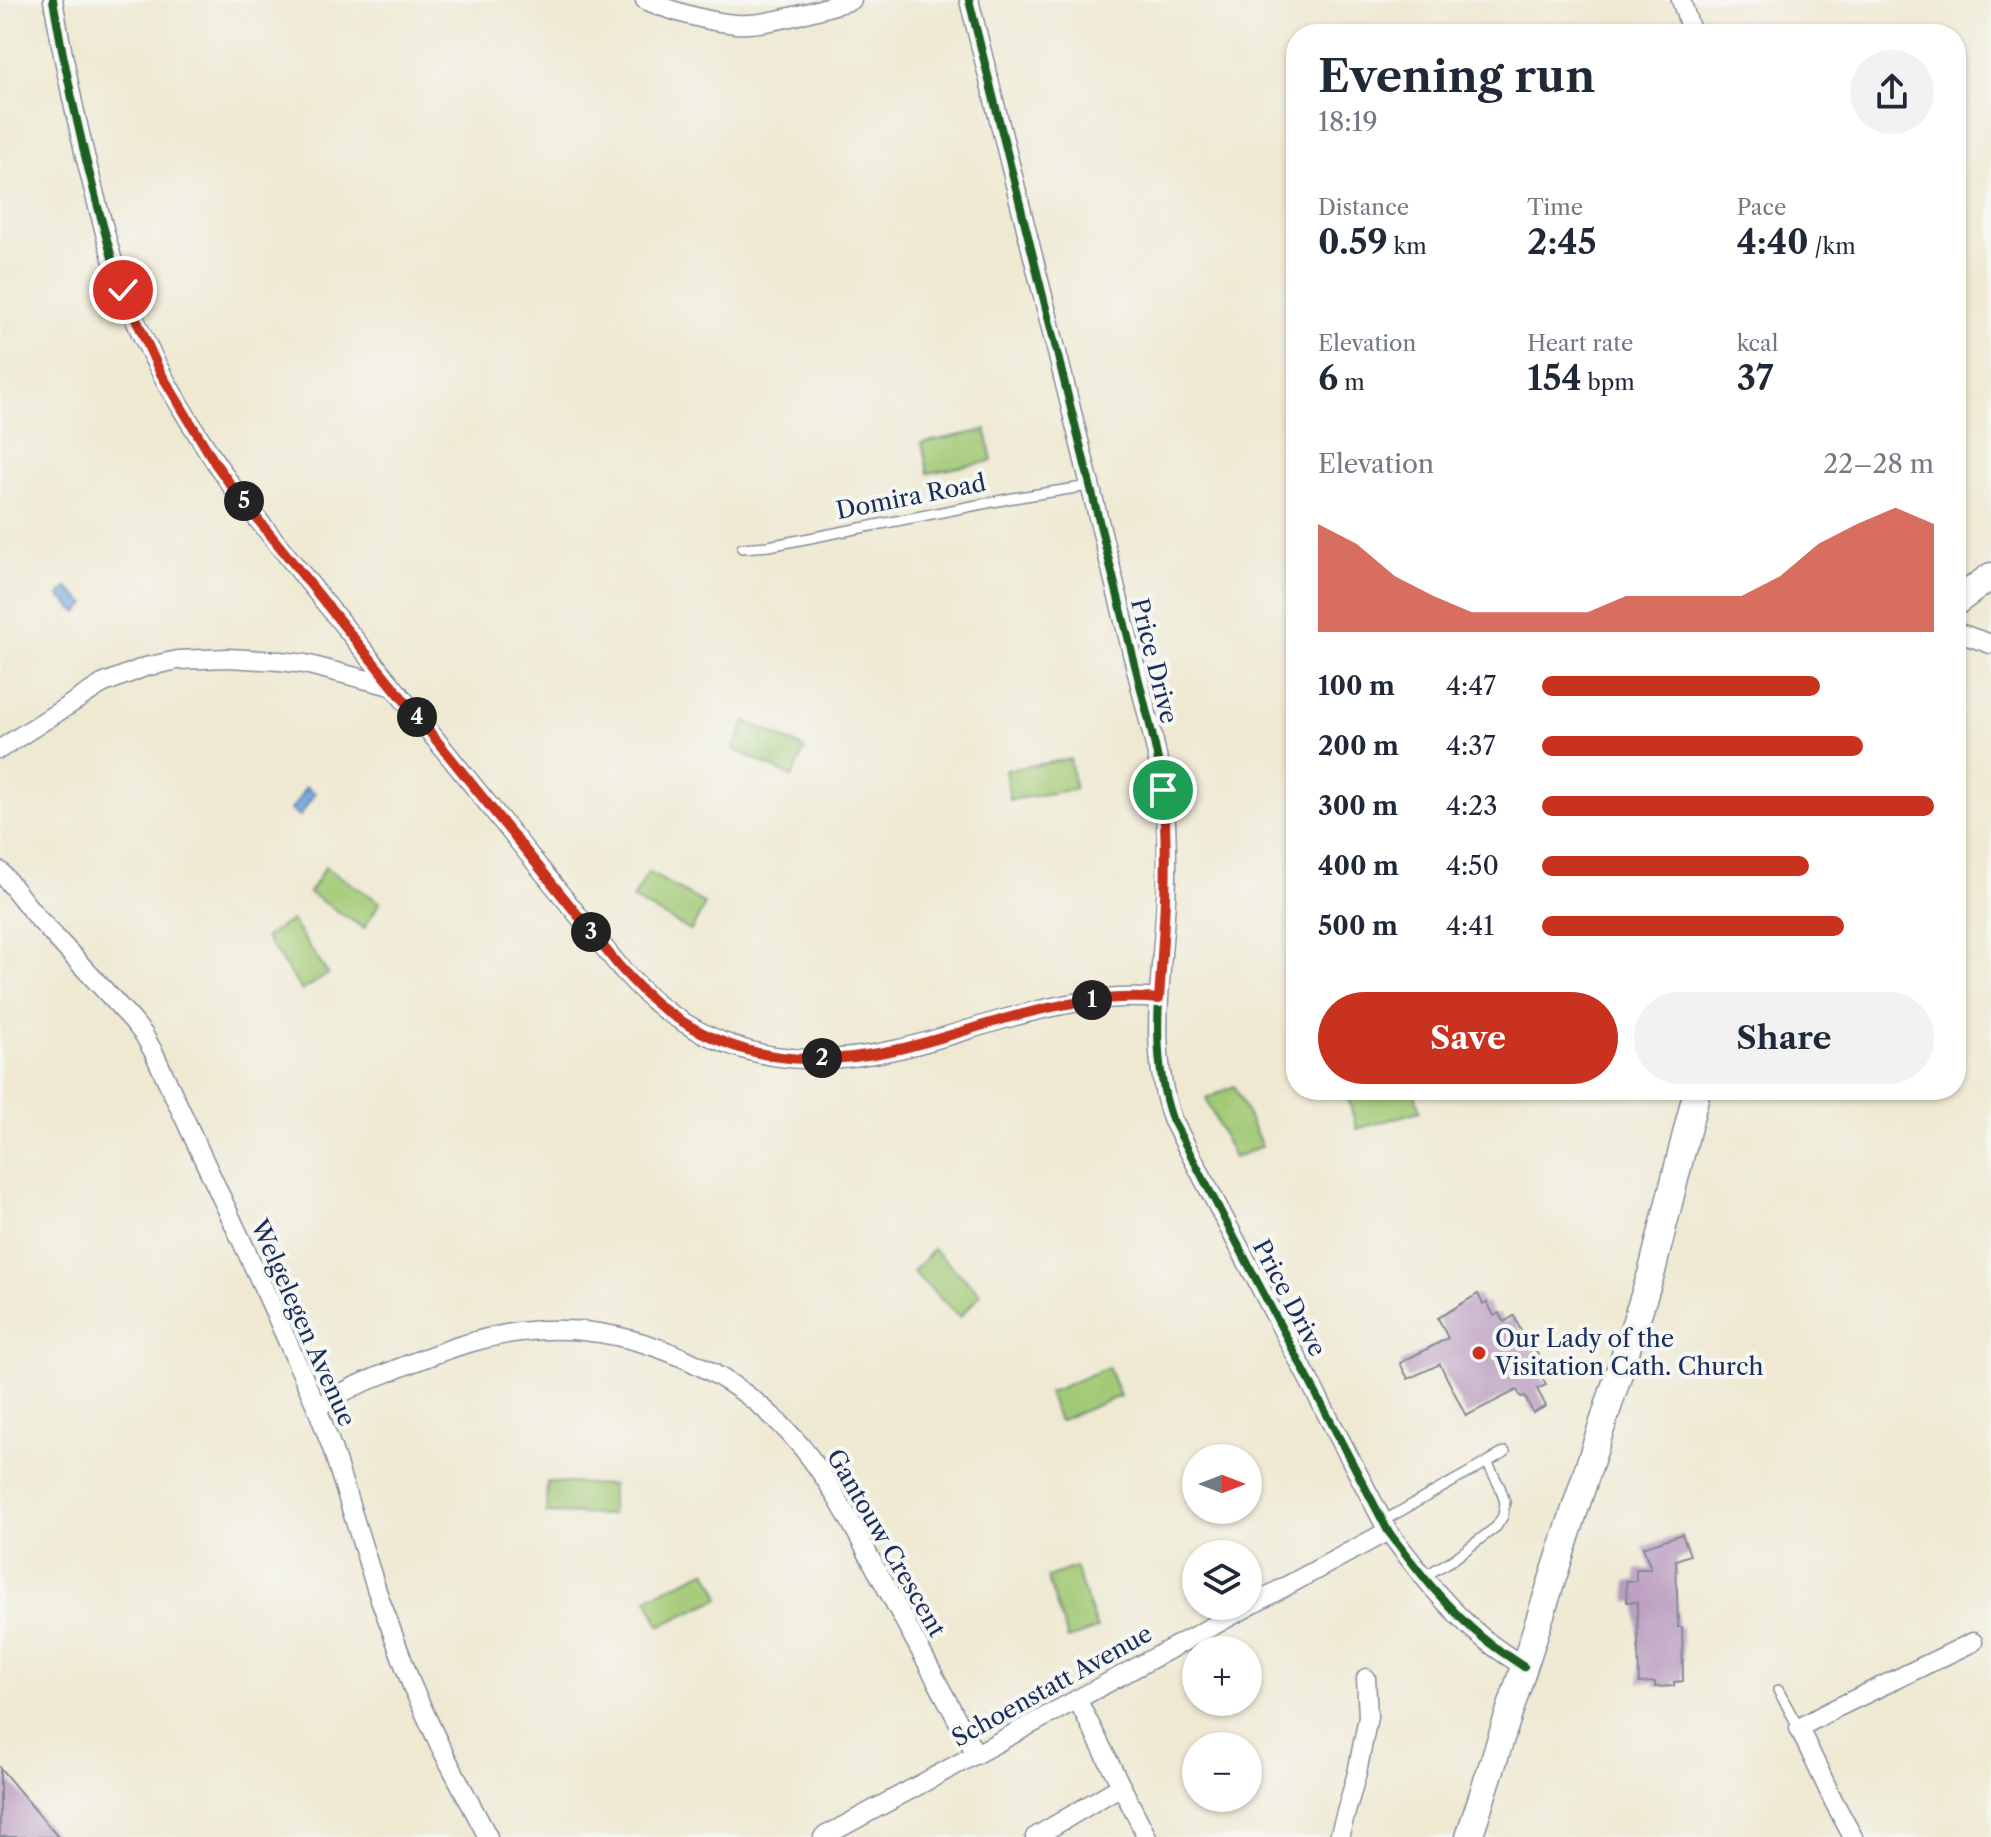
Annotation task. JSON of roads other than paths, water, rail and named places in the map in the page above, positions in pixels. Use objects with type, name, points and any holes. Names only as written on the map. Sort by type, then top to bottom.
[{"type":"main road","points":[[1966,595],[1991,576]]},
{"type":"main road","points":[[1469,1837],[1652,1271],[1695,1100]]},
{"type":"street","points":[[53,0],[84,157],[112,258],[160,372],[238,495],[619,966],[662,1008],[717,1041],[762,1055],[794,1059],[842,1058],[898,1049],[1077,1002],[1136,996],[1159,999]]},
{"type":"street","points":[[645,0],[719,22],[738,24],[775,19],[852,0]]},
{"type":"street","name":"Price Drive","points":[[969,0],[1141,689],[1163,790],[1167,873],[1159,999],[1160,1060],[1162,1087],[1172,1119],[1386,1526],[1450,1608],[1484,1639],[1524,1667]]},
{"type":"street","points":[[1681,0],[1689,24]]},
{"type":"street","points":[[1966,635],[1991,644]]},
{"type":"street","points":[[0,749],[102,684],[145,667],[178,660],[228,658],[305,664],[391,686]]},
{"type":"street","name":"Welgelegen Avenue","points":[[0,871],[34,914],[144,1035],[173,1092],[317,1408],[412,1686],[488,1837]]},
{"type":"street","name":"Gantouw Crescent","points":[[317,1408],[358,1385],[454,1347],[520,1332],[552,1329],[613,1336],[670,1352],[701,1367],[756,1403],[781,1425],[822,1474],[976,1755]]},
{"type":"street","name":"Schoenstatt Avenue","points":[[823,1837],[1386,1526]]},
{"type":"street","points":[[1853,1837],[1799,1728],[1973,1642]]},
{"type":"street","points":[[1339,1837],[1357,1773],[1368,1717],[1366,1678]]},
{"type":"street","points":[[1077,1699],[1147,1837]]},
{"type":"street","points":[[1035,1837],[1121,1786]]},
{"type":"lane","name":"Domira Road","points":[[742,548],[769,546],[1089,486]]},
{"type":"lane","points":[[1386,1526],[1505,1452]]},
{"type":"lane","points":[[1423,1577],[1454,1559],[1496,1527],[1503,1516],[1505,1502],[1487,1462]]},
{"type":"lane","points":[[1778,1690],[1799,1728]]},
{"type":"water","points":[[67,587],[86,604],[78,613],[59,596]]},
{"type":"water","points":[[306,787],[315,793],[300,816],[291,810]]},
{"type":"place","name":"Our Lady of the Visitation Cath. Church","points":[[1479,1353]]}]
